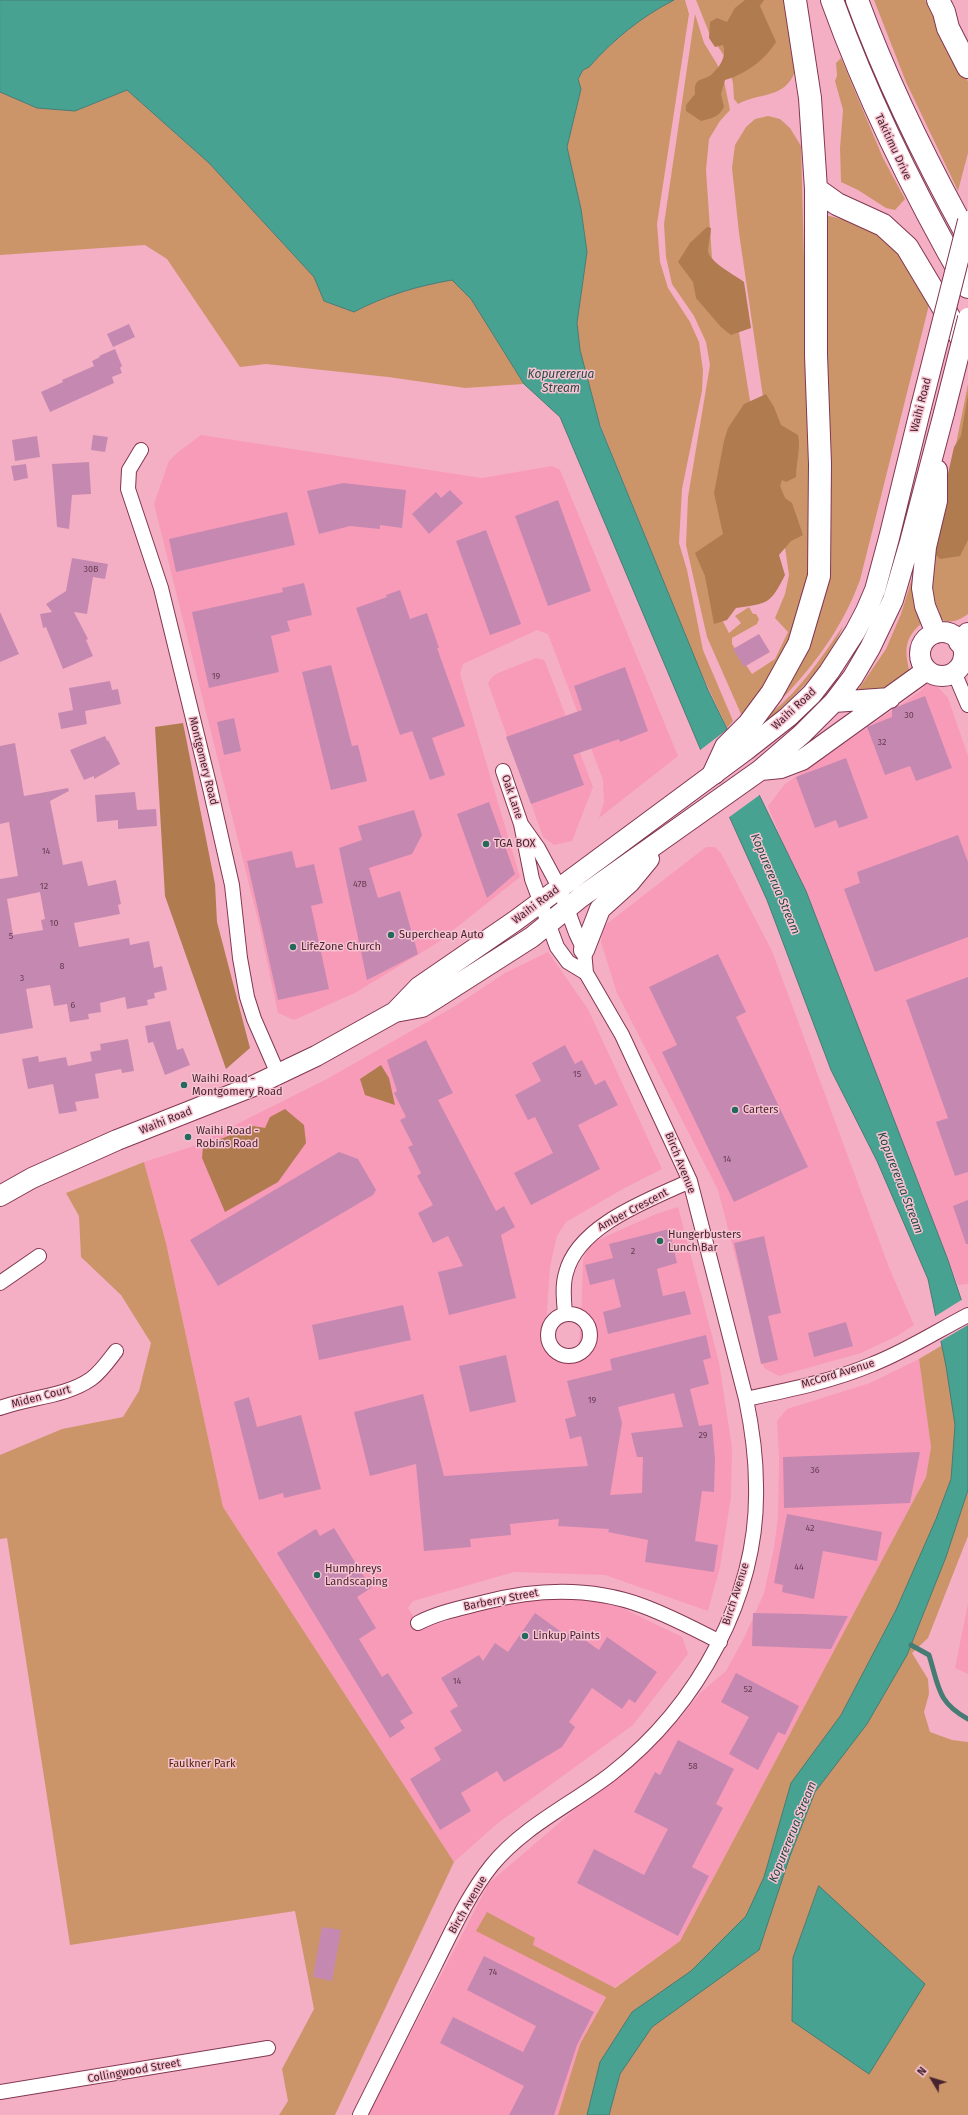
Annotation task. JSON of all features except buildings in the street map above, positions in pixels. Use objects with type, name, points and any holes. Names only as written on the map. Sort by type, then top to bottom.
[{"type":"highway","points":[[706,779],[726,747],[741,744],[749,724],[772,693],[799,644],[819,576],[820,464],[816,355],[816,189],[810,98],[795,0]]},
{"type":"highway","name":"Takitimu Drive","points":[[832,0],[870,95],[908,179],[968,287]]},
{"type":"highway","points":[[857,0],[884,70],[904,113],[968,237]]},
{"type":"highway","points":[[941,6],[968,30]]},
{"type":"highway","points":[[941,6],[948,28],[968,67]]},
{"type":"highway","points":[[816,189],[837,204],[883,225],[907,247],[968,349]]},
{"type":"main road","name":"Waihi Road","points":[[741,744],[788,717],[812,694],[855,632],[866,611],[875,590],[889,538],[968,221]]},
{"type":"main road","name":"Waihi Road","points":[[563,898],[668,837],[759,771],[802,734],[834,702],[853,677],[870,648],[893,600],[937,442],[968,318]]},
{"type":"main road","points":[[936,633],[925,606],[922,588],[926,547],[937,500],[937,442]]},
{"type":"main road","points":[[936,633],[950,634],[964,638],[962,662],[954,672],[940,676],[927,670],[921,659],[922,646],[930,636],[936,633]]},
{"type":"main road","points":[[759,771],[781,768],[802,760],[927,670]]},
{"type":"main road","points":[[834,702],[890,698]]},
{"type":"main road","name":"Waihi Road","points":[[0,1196],[32,1178],[117,1140],[278,1074],[316,1056],[395,1012],[422,1006],[435,1000],[530,938],[544,913],[706,779]]},
{"type":"main road","points":[[584,950],[600,909],[630,882],[668,837]]},
{"type":"street","name":"Montgomery Road","points":[[141,450],[129,470],[128,489],[161,588],[210,788],[232,885],[240,958],[247,996],[254,1019],[278,1074]]},
{"type":"street","points":[[954,672],[968,705]]},
{"type":"street","name":"Oak Lane","points":[[503,770],[522,824],[532,879],[544,913]]},
{"type":"street","name":"Oak Lane","points":[[522,824],[538,848],[563,898]]},
{"type":"street","name":"Birch Avenue","points":[[360,2115],[468,1899],[483,1876],[504,1851],[522,1835],[611,1774],[648,1741],[666,1723],[689,1692],[720,1642],[737,1599],[753,1532],[756,1484],[753,1433],[746,1399],[690,1181],[622,1035],[586,973],[584,950],[563,898]]},
{"type":"street","name":"Birch Avenue","points":[[544,913],[557,947],[568,962],[586,973]]},
{"type":"street","name":"Amber Crescent","points":[[565,1313],[565,1274],[574,1254],[584,1241],[596,1229],[610,1221],[690,1181]]},
{"type":"street","points":[[0,1283],[39,1256]]},
{"type":"street","name":"McCord Avenue","points":[[746,1399],[820,1382],[857,1371],[881,1361],[968,1315]]},
{"type":"street","name":"Miden Court","points":[[0,1408],[77,1387],[100,1372],[116,1351]]},
{"type":"street","name":"Barberry Street","points":[[418,1624],[444,1612],[503,1598],[548,1592],[595,1594],[643,1606],[681,1622],[720,1642]]},
{"type":"street","name":"Collingwood Street","points":[[0,2092],[268,2048]]},
{"type":"shaded area","points":[[745,0],[764,0],[760,6],[776,42],[772,49],[754,66],[725,80],[721,94],[724,107],[717,115],[701,121],[686,111],[686,105],[695,94],[695,86],[697,82],[714,72],[720,65],[724,53],[723,45],[715,47],[709,38],[710,22],[717,18],[727,22],[735,8]]},
{"type":"shaded area","points":[[707,227],[711,228],[708,248],[709,255],[717,264],[744,282],[751,328],[731,335],[721,327],[696,298],[693,282],[678,262],[690,243]]},
{"type":"shaded area","points":[[766,394],[774,407],[781,425],[798,435],[799,445],[796,477],[786,482],[782,480],[780,486],[785,498],[792,503],[803,535],[791,541],[779,555],[785,575],[776,592],[767,601],[755,605],[736,608],[727,620],[714,624],[705,576],[695,553],[723,534],[714,493],[728,428],[744,404]]},
{"type":"shaded area","points":[[968,394],[968,540],[960,556],[940,559],[931,550],[954,447],[961,436]]},
{"type":"shaded area","points":[[201,435],[482,478],[552,466],[560,470],[678,756],[599,818],[604,802],[603,780],[548,634],[537,630],[463,664],[460,674],[520,877],[437,943],[355,993],[294,1020],[278,1013],[259,924],[154,504],[169,461]]},
{"type":"shaded area","points":[[536,658],[544,660],[546,664],[593,787],[572,841],[554,845],[543,837],[488,683],[493,676],[498,673]]},
{"type":"shaded area","points":[[931,680],[948,698],[968,756],[968,1284],[958,1285],[768,806],[785,784],[919,692]]},
{"type":"shaded area","points":[[183,723],[215,884],[217,922],[250,1048],[226,1069],[165,896],[155,727]]},
{"type":"shaded area","points":[[706,847],[715,847],[721,853],[772,951],[890,1270],[914,1325],[897,1336],[861,1353],[779,1376],[764,1368],[718,1190],[617,993],[601,942],[604,926]]},
{"type":"shaded area","points":[[548,952],[588,1009],[662,1169],[621,1190],[566,1222],[557,1236],[550,1267],[545,1340],[563,1354],[578,1349],[581,1323],[583,1260],[589,1244],[656,1214],[678,1207],[719,1362],[732,1448],[731,1497],[720,1567],[708,1611],[605,1575],[514,1572],[413,1601],[408,1608],[419,1625],[433,1625],[510,1603],[568,1597],[618,1606],[682,1637],[688,1654],[633,1725],[498,1823],[454,1862],[223,1507],[166,1243],[144,1162],[191,1147],[327,1079],[455,1006],[505,973]]},
{"type":"shaded area","points":[[381,1065],[389,1078],[395,1105],[365,1095],[360,1079]]},
{"type":"shaded area","points":[[285,1109],[304,1125],[306,1143],[278,1182],[225,1212],[202,1158],[203,1146],[253,1126],[265,1128],[270,1117]]},
{"type":"shaded area","points":[[919,1359],[931,1447],[926,1477],[680,1941],[608,1992],[580,2044],[558,2115],[368,2115],[489,1883],[677,1722],[700,1693],[726,1671],[745,1636],[764,1593],[774,1548],[778,1516],[779,1457],[777,1421],[787,1409],[870,1383]]},
{"type":"shaded area","points":[[968,1603],[968,1674],[955,1668]]},
{"type":"green space","points":[[674,0],[685,0],[689,14],[657,224],[660,262],[668,288],[690,322],[699,342],[703,370],[702,391],[682,489],[679,543],[687,570],[703,650],[733,721],[727,728],[696,662],[599,422],[580,350],[577,323],[587,252],[581,209],[567,147],[581,89],[578,79],[583,70],[589,67],[628,29]]},
{"type":"green space","points":[[696,0],[786,0],[797,65],[788,84],[774,93],[738,104],[734,99],[733,83],[727,60],[710,35]]},
{"type":"green space","points":[[874,0],[925,0],[966,76],[968,82],[968,153],[958,191],[906,82]]},
{"type":"green space","points":[[695,14],[704,43],[717,64],[724,81],[730,110],[720,121],[709,139],[706,170],[712,258],[725,275],[732,289],[776,562],[719,614],[729,633],[741,623],[735,616],[749,607],[753,614],[756,614],[759,619],[757,624],[732,638],[732,644],[752,674],[775,659],[788,632],[775,618],[785,594],[789,575],[739,233],[732,168],[735,145],[746,127],[755,119],[768,116],[780,119],[790,128],[801,146],[811,524],[807,597],[781,658],[752,707],[739,724],[741,714],[707,637],[686,545],[688,497],[710,365],[706,342],[694,316],[672,284],[666,257],[664,224]]},
{"type":"green space","points":[[841,58],[883,158],[905,199],[895,210],[886,208],[858,190],[841,182],[840,148],[843,110],[835,81],[837,76],[836,63]]},
{"type":"green space","points":[[127,90],[209,163],[314,277],[324,301],[354,312],[402,292],[452,280],[471,299],[524,384],[465,388],[388,377],[266,364],[240,367],[167,259],[145,245],[0,255],[0,92],[37,108],[75,111]]},
{"type":"green space","points":[[825,215],[861,225],[885,238],[902,255],[931,297],[860,580],[853,598],[825,648],[789,692],[775,706],[814,621]]},
{"type":"green space","points":[[968,384],[968,614],[958,620],[948,621],[940,619],[940,613],[934,599],[931,570]]},
{"type":"green space","points":[[914,572],[924,621],[917,627],[907,644],[907,657],[910,673],[894,687],[856,693],[886,649],[901,614]]},
{"type":"green space","points":[[843,626],[836,642],[827,656],[805,685],[753,732],[767,709],[771,713],[792,694],[819,661]]},
{"type":"green space","name":"Faulkner Park","points":[[144,1162],[166,1243],[223,1507],[454,1862],[335,2115],[279,2115],[288,2101],[282,2069],[314,2009],[295,1911],[70,1945],[7,1538],[0,1539],[0,1455],[62,1429],[123,1417],[139,1391],[151,1343],[121,1295],[81,1257],[79,1216],[66,1193]]},
{"type":"green space","points":[[968,1330],[968,1536],[928,1638],[912,1653],[928,1679],[929,1694],[924,1712],[930,1732],[952,1740],[968,1742],[968,2115],[558,2115],[580,2044],[606,1997],[476,1931],[487,1912],[535,1938],[533,1945],[615,1988],[680,1941],[926,1477],[931,1447],[919,1359]]},
{"type":"water","name":"Kopurererua Stream","points":[[0,0],[674,0],[628,29],[589,67],[583,70],[578,79],[581,89],[567,147],[581,209],[587,252],[577,323],[580,350],[600,426],[708,690],[806,891],[948,1260],[968,1320],[968,1490],[946,1557],[907,1655],[867,1724],[815,1792],[790,1856],[759,1950],[652,2027],[620,2074],[609,2115],[587,2115],[600,2062],[632,2012],[691,1971],[746,1916],[764,1877],[791,1783],[841,1715],[896,1610],[936,1519],[951,1479],[955,1425],[946,1366],[928,1279],[877,1161],[831,1070],[767,900],[724,805],[560,417],[524,384],[471,299],[452,280],[402,292],[354,312],[324,301],[314,277],[209,163],[127,90],[75,111],[37,108],[0,92]]},
{"type":"water","points":[[819,1886],[925,1984],[869,2074],[792,2021],[793,1958]]},
{"type":"pier","points":[[729,728],[761,794],[728,818],[699,751]]},
{"type":"pier","points":[[963,1299],[968,1314],[968,1325],[939,1342],[934,1317]]},
{"type":"waterway","points":[[911,1645],[929,1655],[938,1685],[945,1700],[958,1713],[968,1719]]},
{"type":"place","name":"TGA BOX","points":[[486,844]]},
{"type":"place","name":"Supercheap Auto","points":[[391,935]]},
{"type":"place","name":"LifeZone Church","points":[[293,947]]},
{"type":"place","name":"Waihi Road - Montgomery Road","points":[[184,1085]]},
{"type":"place","name":"Carters","points":[[735,1110]]},
{"type":"place","name":"Waihi Road - Robins Road","points":[[188,1137]]},
{"type":"place","name":"Hungerbusters Lunch Bar","points":[[660,1241]]},
{"type":"place","name":"Humphreys Landscaping","points":[[317,1575]]},
{"type":"place","name":"Linkup Paints","points":[[525,1636]]}]
